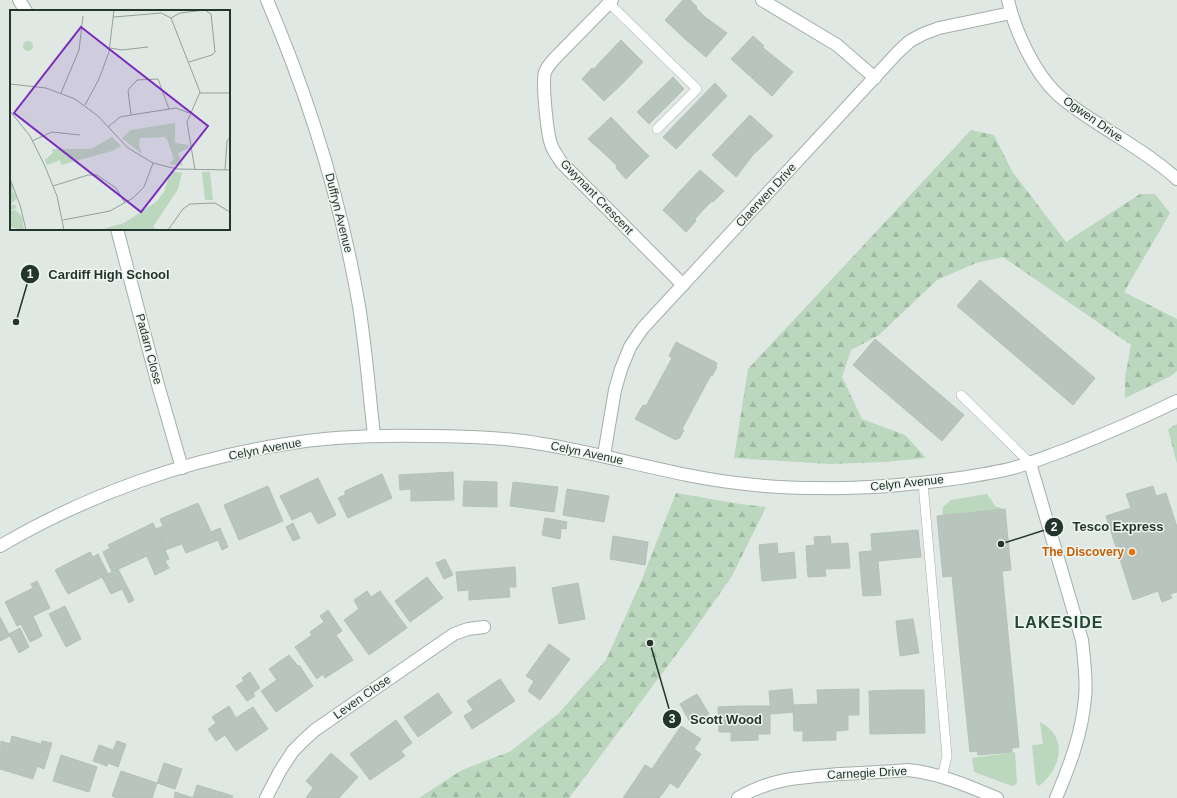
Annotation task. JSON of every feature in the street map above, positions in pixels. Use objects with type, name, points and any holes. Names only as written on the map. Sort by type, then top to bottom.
[{"type":"street","points":[[19,0],[25,10]]},
{"type":"street","name":"Duffryn Avenue","points":[[267,0],[312,120],[328,168],[341,219],[359,308],[374,435]]},
{"type":"street","points":[[762,0],[836,45],[874,78]]},
{"type":"street","name":"Ogwen Drive","points":[[1008,0],[1011,13],[1025,48],[1041,74],[1056,93],[1074,108],[1155,161],[1177,179]]},
{"type":"street","name":"Gwynant Crescent","points":[[610,2],[549,64],[545,73],[544,86],[551,144],[555,154],[562,163],[683,285]]},
{"type":"street","name":"Claerwen Drive","points":[[604,455],[615,390],[621,369],[630,348],[642,329],[898,52],[910,41],[939,28],[1011,13]]},
{"type":"street","name":"Padarn Close","points":[[117,230],[158,385],[182,468]]},
{"type":"street","name":"Celyn Avenue","points":[[0,546],[73,508],[131,484],[240,452],[331,438],[374,435],[503,438],[604,455],[686,474],[747,484],[816,488],[858,488],[923,483],[994,473],[1030,463],[1095,438],[1177,401]]},
{"type":"street","points":[[1030,463],[1082,640],[1085,669],[1085,697],[1081,725],[1074,753],[1056,798]]},
{"type":"street","name":"Leven Close","points":[[266,798],[280,771],[293,752],[315,730],[454,634],[468,629],[484,627]]},
{"type":"street","name":"Carnegie Drive","points":[[738,798],[759,786],[780,780],[800,777],[908,770],[924,772],[942,777],[997,798]]},
{"type":"lane","points":[[610,2],[697,89],[657,129]]},
{"type":"lane","points":[[961,395],[1030,463]]},
{"type":"lane","points":[[923,483],[947,756],[942,777]]},
{"type":"green space","points":[[971,130],[994,135],[1012,171],[1066,242],[1140,194],[1155,194],[1170,213],[1124,292],[1177,319],[1177,371],[1171,376],[1125,398],[1125,378],[1131,345],[1003,257],[976,263],[937,280],[879,335],[851,350],[842,377],[862,419],[905,435],[926,458],[885,462],[830,464],[734,458],[748,369]]},
{"type":"green space","points":[[1177,424],[1177,464],[1168,429]]},
{"type":"green space","points":[[676,493],[766,507],[732,576],[690,636],[569,798],[419,798],[462,770],[511,751],[559,713],[606,660],[640,584]]},
{"type":"green space","points":[[987,494],[996,507],[1000,507],[1001,510],[942,516],[943,507],[951,500]]},
{"type":"green space","points":[[1040,722],[1049,728],[1055,736],[1059,753],[1053,771],[1039,786],[1036,784],[1032,745],[1043,744]]},
{"type":"green space","points":[[1015,752],[1017,782],[1015,785],[1012,786],[974,772],[972,758]]},
{"type":"building","points":[[683,0],[690,0],[705,17],[685,39],[665,20]]},
{"type":"building","points":[[705,17],[727,33],[706,57],[685,39]]},
{"type":"building","points":[[753,36],[764,46],[762,47],[772,55],[752,78],[731,59]]},
{"type":"building","points":[[621,40],[643,62],[624,82],[602,60]]},
{"type":"building","points":[[772,55],[793,72],[772,96],[752,78]]},
{"type":"building","points":[[602,60],[624,82],[604,101],[582,79]]},
{"type":"building","points":[[673,77],[684,89],[649,124],[637,112]]},
{"type":"building","points":[[715,83],[727,96],[676,149],[663,137]]},
{"type":"building","points":[[750,115],[773,136],[753,155],[731,135]]},
{"type":"building","points":[[611,117],[630,137],[608,157],[588,139]]},
{"type":"building","points":[[731,135],[753,155],[736,177],[712,155]]},
{"type":"building","points":[[630,137],[649,156],[626,179],[616,168],[617,166],[608,157]]},
{"type":"building","points":[[700,170],[724,191],[703,210],[681,190]]},
{"type":"building","points":[[681,190],[703,210],[686,232],[663,210]]},
{"type":"building","points":[[980,280],[1095,378],[1073,405],[957,306]]},
{"type":"building","points":[[875,339],[964,415],[942,441],[853,365]]},
{"type":"building","points":[[676,342],[717,363],[717,367],[712,376],[711,375],[682,429],[684,430],[679,439],[678,438],[676,440],[635,419],[643,405],[646,406],[672,358],[669,356]]},
{"type":"building","points":[[453,472],[454,500],[411,501],[411,489],[400,490],[399,475]]},
{"type":"building","points":[[382,474],[392,498],[348,518],[338,498],[345,495],[345,491]]},
{"type":"building","points":[[318,478],[336,515],[318,524],[311,511],[292,520],[280,496]]},
{"type":"building","points":[[464,481],[497,482],[497,507],[463,506]]},
{"type":"building","points":[[513,482],[558,487],[554,512],[510,506]]},
{"type":"building","points":[[268,486],[283,521],[239,540],[224,505]]},
{"type":"building","points":[[1153,486],[1156,496],[1166,493],[1177,527],[1177,592],[1170,594],[1172,598],[1162,602],[1158,591],[1133,600],[1106,516],[1131,508],[1126,494]]},
{"type":"building","points":[[567,489],[609,496],[604,522],[563,515]]},
{"type":"building","points":[[198,503],[211,532],[220,528],[228,547],[222,550],[218,540],[186,553],[182,544],[165,550],[156,529],[163,526],[160,519]]},
{"type":"building","points":[[1005,509],[1011,570],[1002,571],[1019,747],[1012,748],[1012,752],[978,755],[977,751],[970,752],[952,576],[943,577],[937,516]]},
{"type":"building","points":[[545,518],[567,522],[566,529],[561,528],[560,539],[542,535]]},
{"type":"building","points":[[153,523],[169,559],[165,561],[169,568],[155,575],[147,556],[112,572],[103,552],[110,548],[108,545]]},
{"type":"building","points":[[293,523],[300,538],[293,541],[286,527]]},
{"type":"building","points":[[918,530],[921,557],[878,561],[881,595],[863,596],[859,552],[872,551],[871,534]]},
{"type":"building","points":[[613,536],[648,542],[645,565],[610,559]]},
{"type":"building","points":[[830,536],[831,544],[848,543],[850,568],[825,569],[826,576],[808,577],[806,546],[815,545],[814,537]]},
{"type":"building","points":[[777,543],[778,554],[794,552],[796,578],[762,581],[759,545]]},
{"type":"building","points":[[90,552],[93,557],[98,554],[108,574],[68,594],[55,570]]},
{"type":"building","points":[[445,559],[453,575],[444,579],[436,563]]},
{"type":"building","points":[[515,567],[516,587],[509,587],[510,597],[469,600],[469,590],[458,591],[456,572]]},
{"type":"building","points":[[118,569],[134,600],[129,603],[122,589],[111,594],[102,577]]},
{"type":"building","points":[[427,577],[443,598],[410,622],[395,601]]},
{"type":"building","points":[[37,581],[50,608],[33,616],[42,636],[30,642],[21,624],[17,626],[5,602],[33,588],[31,584]]},
{"type":"building","points":[[578,583],[585,619],[559,624],[552,588]]},
{"type":"building","points":[[367,591],[371,597],[380,591],[407,628],[369,655],[344,620],[359,609],[354,600]]},
{"type":"building","points":[[65,606],[81,639],[66,647],[49,614]]},
{"type":"building","points":[[328,610],[342,631],[336,635],[353,660],[325,678],[323,674],[317,679],[295,647],[312,635],[310,632],[324,622],[320,616]]},
{"type":"building","points":[[0,617],[10,636],[0,641]]},
{"type":"building","points":[[913,619],[919,653],[900,656],[896,621]]},
{"type":"building","points":[[20,628],[29,647],[19,653],[9,634]]},
{"type":"building","points":[[549,644],[570,659],[540,700],[528,691],[534,681],[526,676]]},
{"type":"building","points":[[289,655],[298,666],[299,665],[313,686],[276,712],[261,691],[277,680],[269,669]]},
{"type":"building","points":[[250,672],[260,688],[253,693],[242,678]]},
{"type":"building","points":[[500,679],[515,701],[472,729],[464,716],[473,710],[467,701]]},
{"type":"building","points":[[244,681],[255,696],[247,701],[236,686]]},
{"type":"building","points":[[792,689],[794,712],[771,714],[769,691]]},
{"type":"building","points":[[859,689],[859,715],[848,715],[848,730],[836,731],[836,740],[803,741],[803,731],[794,731],[793,705],[818,704],[817,690]]},
{"type":"building","points":[[924,690],[925,733],[870,734],[869,691]]},
{"type":"building","points":[[438,693],[452,713],[418,737],[404,717]]},
{"type":"building","points":[[697,694],[709,714],[691,724],[680,704]]},
{"type":"building","points":[[229,706],[236,718],[253,707],[268,729],[236,751],[225,735],[216,741],[208,729],[216,723],[212,717]]},
{"type":"building","points":[[770,706],[770,734],[758,734],[758,740],[731,741],[731,732],[719,732],[718,707]]},
{"type":"building","points":[[396,720],[412,743],[401,751],[405,756],[370,780],[350,754]]},
{"type":"building","points":[[681,726],[701,739],[694,749],[701,754],[678,788],[670,783],[663,793],[638,776],[645,765],[652,769]]},
{"type":"building","points":[[12,736],[41,744],[42,741],[52,743],[44,769],[37,766],[33,779],[0,769],[1,741],[10,744]]},
{"type":"building","points":[[117,741],[126,744],[118,767],[108,763],[107,766],[93,761],[99,745],[113,750]]},
{"type":"building","points":[[331,753],[358,777],[339,798],[324,798],[306,781]]},
{"type":"building","points":[[61,755],[97,767],[89,792],[53,781]]},
{"type":"building","points":[[164,763],[182,769],[175,789],[157,783]]},
{"type":"building","points":[[121,771],[157,783],[152,798],[117,798],[112,796]]},
{"type":"building","points":[[638,776],[663,793],[659,798],[623,798]]},
{"type":"building","points":[[197,785],[233,796],[232,798],[193,798]]},
{"type":"building","points":[[313,788],[324,798],[306,798]]},
{"type":"building","points":[[175,792],[193,798],[174,798]]},
{"type":"place","name":"Cardiff High School","points":[[16,322]]},
{"type":"place","name":"Tesco Express","points":[[1001,544]]},
{"type":"place","name":"The Discovery","points":[[1132,552]]},
{"type":"place","name":"Scott Wood","points":[[650,643]]},
{"type":"district","name":"LAKESIDE","points":[[1059,622]]}]
